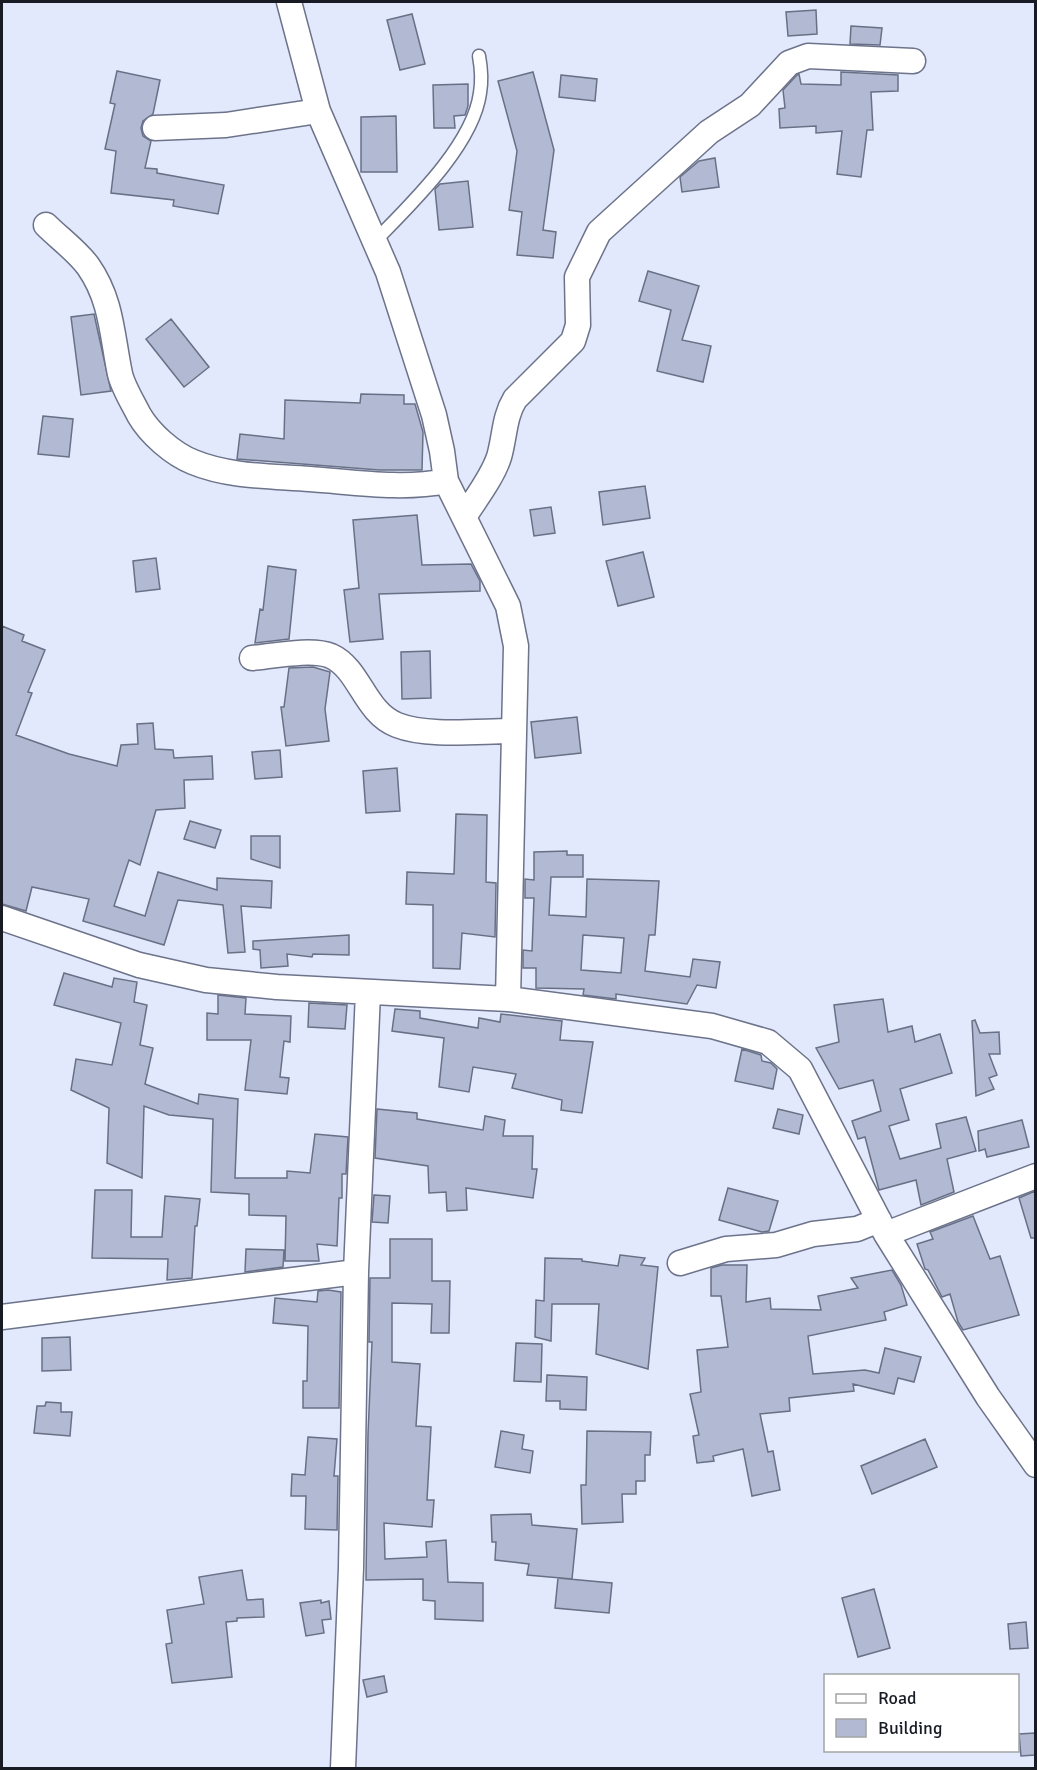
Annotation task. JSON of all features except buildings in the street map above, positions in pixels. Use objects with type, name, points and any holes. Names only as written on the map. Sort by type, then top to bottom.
[{"type":"street","points":[[289,2],[318,111],[388,272],[434,415],[446,481],[508,606],[516,646],[512,731],[508,999]]},
{"type":"street","points":[[298,33],[299,2]]},
{"type":"street","points":[[464,517],[499,457],[508,411],[515,399],[573,341],[578,325],[577,277],[598,232],[709,132],[750,105],[789,63],[808,56],[913,61]]},
{"type":"street","points":[[155,128],[226,125],[318,111]]},
{"type":"street","points":[[46,225],[88,265],[99,286],[113,323],[121,376],[141,418],[164,444],[190,461],[210,468],[241,473],[371,483],[430,485],[446,481]]},
{"type":"street","points":[[252,658],[304,653],[330,656],[346,669],[376,712],[397,725],[422,730],[512,731]]},
{"type":"street","points":[[2,918],[166,972],[238,984],[508,999],[712,1026],[768,1042],[800,1069],[882,1227],[988,1397],[1035,1465]]},
{"type":"street","points":[[343,1768],[351,1568],[356,1272],[368,992]]},
{"type":"street","points":[[680,1263],[726,1249],[776,1245],[813,1234],[882,1227],[1035,1176]]},
{"type":"street","points":[[2,1317],[356,1272]]},
{"type":"lane","points":[[375,241],[434,179],[473,117],[480,93],[479,56]]}]
